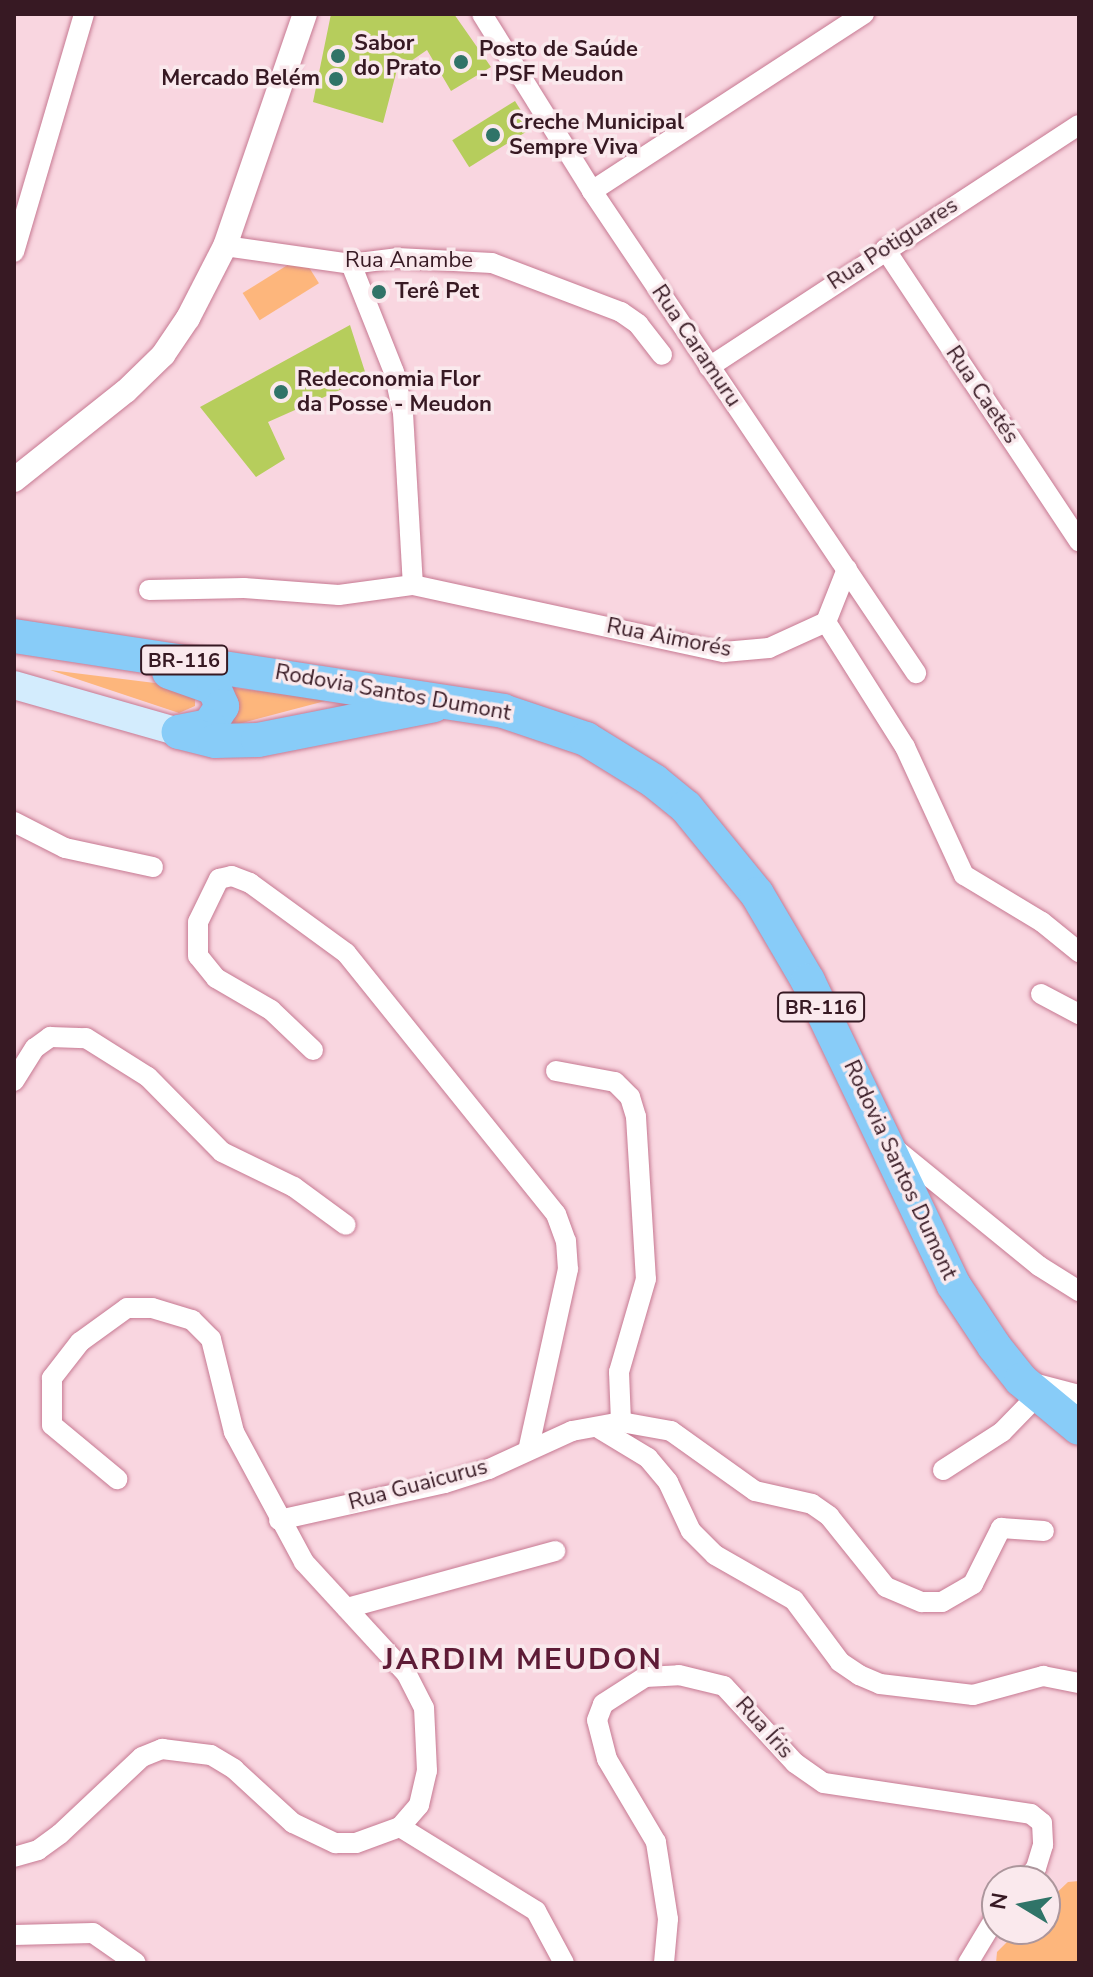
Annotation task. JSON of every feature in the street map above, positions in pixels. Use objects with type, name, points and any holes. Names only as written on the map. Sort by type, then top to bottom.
[{"type":"highway","name":"BR-116","points":[[15,629],[123,652]]},
{"type":"highway","points":[[15,629],[280,651],[455,700]]},
{"type":"highway","points":[[123,652],[214,688],[222,706],[219,717],[209,726],[179,732]]},
{"type":"highway","name":"Rodovia Santos Dumont","points":[[123,652],[455,700],[548,724],[586,739],[686,807],[757,894],[808,981],[953,1284],[1029,1387],[1079,1428]]},
{"type":"highway","points":[[179,732],[215,741],[258,740],[455,700]]},
{"type":"main road","points":[[14,685],[179,732]]},
{"type":"street","points":[[14,252],[84,14]]},
{"type":"street","points":[[14,480],[163,355],[225,246],[305,14]]},
{"type":"street","name":"Rua Caramuru","points":[[482,14],[592,191],[916,673]]},
{"type":"street","points":[[592,191],[864,14]]},
{"type":"street","name":"Rua Potiguares","points":[[709,367],[885,249],[1079,125]]},
{"type":"street","name":"Rua Anambe","points":[[225,246],[351,264],[450,258],[538,276],[621,312],[638,324],[662,355]]},
{"type":"street","name":"Rua Caetés","points":[[885,249],[1079,541]]},
{"type":"street","points":[[351,264],[394,372],[403,413],[413,585]]},
{"type":"street","points":[[847,569],[826,622],[905,747],[964,875],[1042,922],[1079,952]]},
{"type":"street","name":"Rua Aimorés","points":[[149,590],[244,588],[339,595],[413,585],[724,652],[769,648],[826,622]]},
{"type":"street","points":[[14,822],[65,848],[153,867]]},
{"type":"street","points":[[313,1050],[271,1010],[216,978],[198,956],[198,922],[219,879],[240,878],[346,953],[556,1214],[566,1241],[568,1269],[529,1447]]},
{"type":"street","points":[[1041,994],[1079,1014]]},
{"type":"street","points":[[14,1081],[35,1048],[50,1037],[86,1038],[148,1077],[222,1152],[294,1187],[346,1225]]},
{"type":"street","points":[[556,1071],[615,1082],[630,1097],[636,1117],[646,1279],[619,1372],[621,1422],[671,1431],[755,1491],[812,1504],[829,1516],[886,1587],[922,1602],[942,1602],[973,1584],[1001,1528],[1044,1531]]},
{"type":"street","points":[[888,1143],[1039,1266],[1079,1291]]},
{"type":"street","points":[[14,1857],[49,1842],[142,1757],[162,1749],[211,1755],[234,1769],[293,1823],[335,1843],[356,1843],[400,1827],[419,1805],[427,1771],[424,1708],[406,1673],[304,1562],[234,1432],[211,1339],[192,1320],[152,1308],[112,1314],[80,1342],[52,1378],[51,1420],[56,1431],[117,1479]]},
{"type":"street","points":[[943,1470],[1002,1432],[1029,1387],[1079,1395]]},
{"type":"street","name":"Rua Guaicurus","points":[[279,1520],[445,1483],[489,1469],[529,1447],[572,1431],[600,1429],[621,1422]]},
{"type":"street","points":[[600,1429],[648,1458],[668,1482],[691,1531],[715,1555],[794,1600],[840,1662],[859,1675],[880,1684],[973,1695],[1043,1676],[1079,1683]]},
{"type":"street","points":[[347,1608],[555,1551]]},
{"type":"street","name":"Rua Íris","points":[[664,1963],[668,1919],[656,1842],[607,1759],[597,1720],[603,1704],[617,1691],[645,1677],[679,1675],[724,1686],[795,1763],[824,1783],[1031,1814],[1042,1823],[1043,1845],[1037,1865]]},
{"type":"street","points":[[400,1827],[536,1911],[564,1963]]},
{"type":"street","points":[[14,1935],[93,1933],[136,1963]]},
{"type":"street","points":[[968,1963],[981,1941]]},
{"type":"shaded area","points":[[302,256],[319,283],[260,320],[243,293]]},
{"type":"shaded area","points":[[50,670],[179,686],[195,696],[195,706],[179,713]]},
{"type":"shaded area","points":[[227,687],[329,700],[223,728]]},
{"type":"shaded area","points":[[1079,1881],[1079,1963],[996,1963],[997,1952],[1004,1945],[1061,1945],[1061,1889],[1068,1882]]},
{"type":"building","points":[[331,14],[454,14],[491,67],[451,91],[427,50],[411,61],[400,58],[383,123],[313,102]]},
{"type":"building","name":"Creche Municipal Sempre Viva","points":[[515,101],[532,128],[469,167],[452,140]]},
{"type":"building","name":"Redeconomia Flor da Posse - Meudon","points":[[350,325],[367,378],[268,422],[285,459],[256,477],[200,407]]},
{"type":"place","name":"Sabor do Prato","points":[[338,56]]},
{"type":"place","name":"Posto de Saúde - PSF Meudon","points":[[461,62]]},
{"type":"place","name":"Mercado Belém","points":[[336,79]]},
{"type":"place","name":"Creche Municipal Sempre Viva","points":[[493,135]]},
{"type":"place","name":"Terê Pet","points":[[379,292]]},
{"type":"place","name":"Redeconomia Flor da Posse - Meudon","points":[[281,392]]},
{"type":"district","name":"JARDIM MEUDON","points":[[523,1660]]}]
